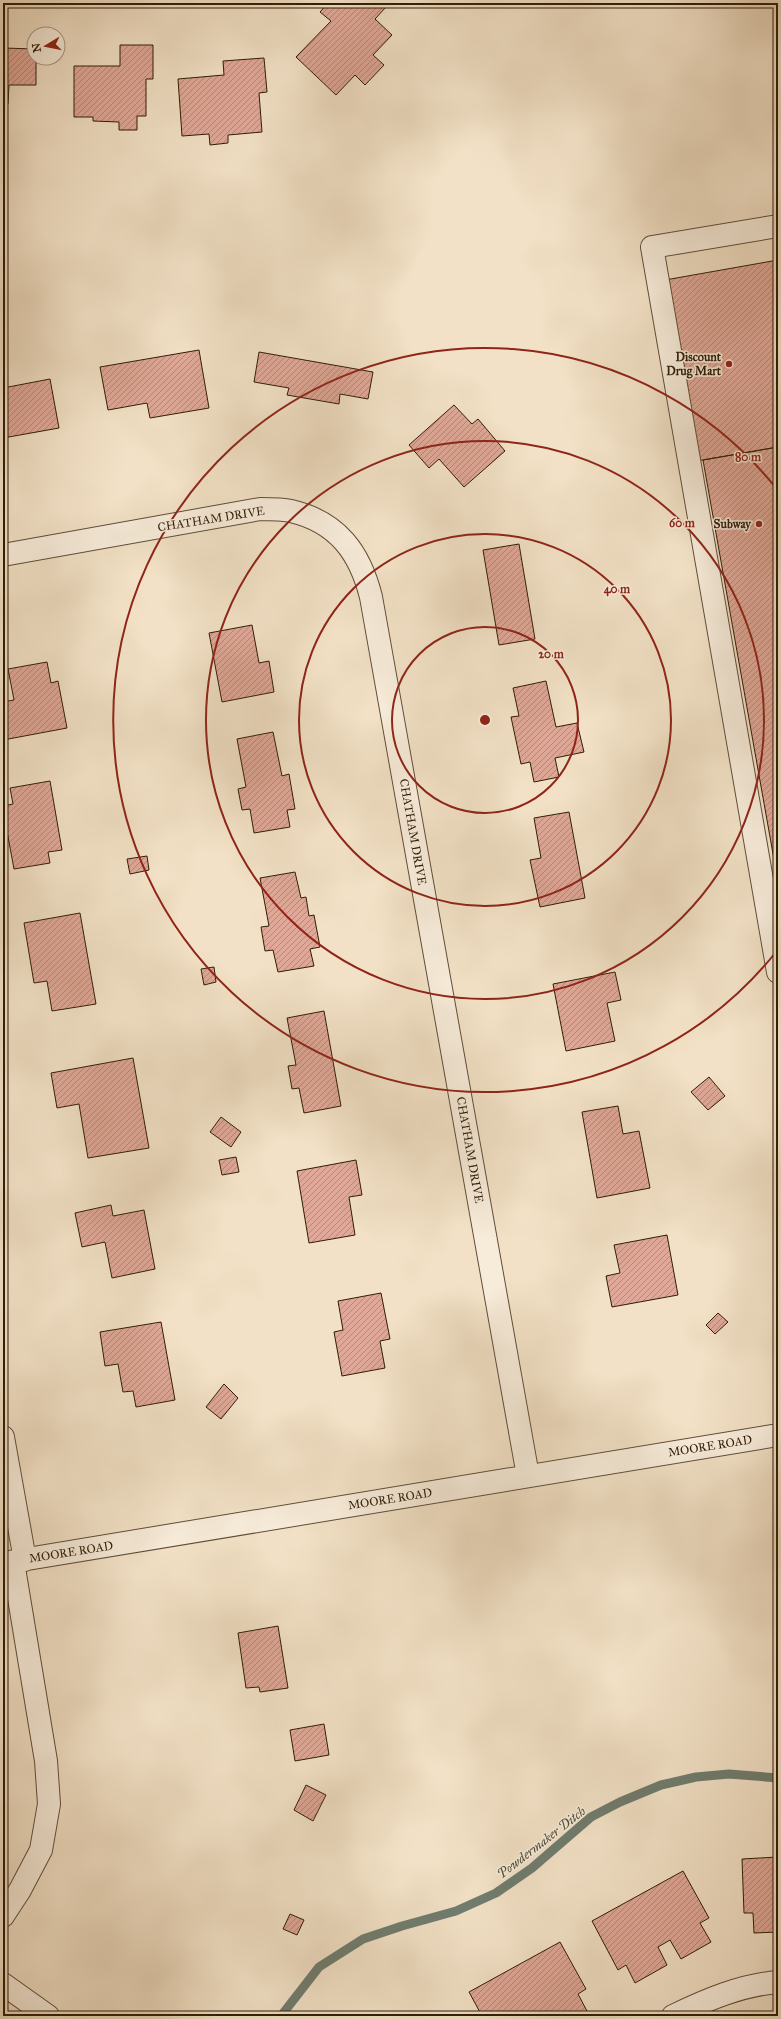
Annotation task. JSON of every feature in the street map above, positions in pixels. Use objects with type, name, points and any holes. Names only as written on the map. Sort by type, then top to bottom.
[{"type":"street","points":[[778,226],[652,247],[778,972]]},
{"type":"street","name":"CHATHAM DRIVE","points":[[3,555],[260,509],[291,511],[314,520],[338,534],[355,555],[365,576],[371,597],[528,1476]]},
{"type":"street","name":"MOORE ROAD","points":[[14,1562],[778,1435]]},
{"type":"street","points":[[3,1437],[14,1562],[46,1761],[49,1804],[41,1850],[20,1890],[3,1916]]},
{"type":"street","points":[[673,2016],[722,1995],[746,1988],[778,1982]]},
{"type":"street","points":[[3,1984],[48,2016]]},
{"type":"building","points":[[328,3],[382,3],[386,7],[375,19],[392,35],[373,55],[384,65],[365,85],[355,75],[336,95],[296,57],[331,21],[320,12]]},
{"type":"building","points":[[3,44],[5,44],[4,48],[26,49],[26,66],[36,66],[36,85],[9,85],[8,104],[3,104]]},
{"type":"building","points":[[120,45],[153,45],[153,79],[146,79],[146,116],[137,116],[137,130],[119,130],[119,122],[93,121],[93,117],[74,117],[74,66],[120,66]]},
{"type":"building","points":[[264,58],[267,92],[259,93],[262,132],[228,135],[228,143],[210,145],[209,134],[182,136],[178,79],[224,75],[223,61]]},
{"type":"building","name":"Discount Drug Mart","points":[[778,260],[778,447],[697,461],[665,280]]},
{"type":"building","points":[[199,350],[209,408],[150,418],[147,403],[108,410],[100,367]]},
{"type":"building","points":[[259,352],[373,372],[368,399],[340,394],[339,404],[287,395],[289,388],[254,382]]},
{"type":"building","points":[[50,379],[59,428],[3,438],[3,388]]},
{"type":"building","points":[[454,405],[472,424],[478,419],[505,451],[464,487],[439,459],[429,468],[409,445]]},
{"type":"building","points":[[778,447],[778,882],[703,460]]},
{"type":"building","points":[[519,544],[535,639],[499,645],[483,550]]},
{"type":"building","points":[[252,625],[259,663],[269,661],[274,692],[222,702],[209,633]]},
{"type":"building","points":[[47,662],[51,683],[58,681],[67,728],[3,740],[3,702],[14,700],[8,669]]},
{"type":"building","points":[[546,681],[556,727],[577,723],[584,752],[555,758],[559,777],[534,782],[530,762],[521,764],[511,717],[519,716],[513,688]]},
{"type":"building","points":[[273,732],[282,776],[289,774],[295,809],[287,810],[290,827],[254,833],[250,809],[242,810],[238,789],[246,787],[237,739]]},
{"type":"building","points":[[50,781],[62,850],[48,852],[50,863],[14,869],[3,810],[3,806],[13,804],[10,788]]},
{"type":"building","points":[[569,812],[585,898],[540,907],[530,860],[541,858],[534,818]]},
{"type":"building","points":[[147,856],[149,870],[130,874],[127,859]]},
{"type":"building","points":[[295,872],[301,898],[306,897],[309,916],[314,915],[320,947],[310,949],[314,966],[278,972],[273,950],[265,951],[261,927],[269,926],[260,878]]},
{"type":"building","points":[[80,913],[96,1004],[52,1011],[47,981],[34,983],[24,923]]},
{"type":"building","points":[[214,967],[216,982],[204,985],[201,969]]},
{"type":"building","points":[[615,972],[621,1000],[607,1003],[615,1041],[566,1051],[553,984]]},
{"type":"building","points":[[324,1011],[341,1106],[304,1113],[299,1088],[292,1089],[288,1066],[296,1065],[287,1018]]},
{"type":"building","points":[[133,1058],[149,1148],[88,1158],[79,1104],[57,1108],[51,1073]]},
{"type":"building","points":[[709,1077],[725,1096],[708,1110],[691,1092]]},
{"type":"building","points":[[618,1106],[623,1134],[639,1131],[650,1188],[597,1198],[582,1112]]},
{"type":"building","points":[[221,1117],[241,1132],[231,1147],[210,1132]]},
{"type":"building","points":[[236,1157],[239,1172],[222,1175],[219,1160]]},
{"type":"building","points":[[356,1160],[362,1195],[349,1197],[355,1235],[309,1243],[297,1171]]},
{"type":"building","points":[[111,1205],[113,1216],[144,1210],[155,1269],[112,1278],[105,1242],[82,1247],[75,1213]]},
{"type":"building","points":[[667,1235],[678,1295],[612,1307],[606,1276],[620,1273],[614,1245]]},
{"type":"building","points":[[381,1293],[390,1339],[380,1341],[385,1368],[342,1376],[334,1332],[343,1330],[338,1301]]},
{"type":"building","points":[[718,1313],[728,1322],[715,1334],[706,1325]]},
{"type":"building","points":[[161,1322],[175,1400],[136,1407],[133,1391],[123,1392],[118,1364],[105,1366],[100,1332]]},
{"type":"building","points":[[224,1384],[238,1398],[221,1419],[206,1407]]},
{"type":"building","points":[[278,1626],[288,1688],[260,1692],[259,1687],[246,1688],[238,1633]]},
{"type":"building","points":[[324,1724],[329,1755],[295,1761],[290,1730]]},
{"type":"building","points":[[306,1785],[326,1795],[313,1821],[294,1810]]},
{"type":"building","points":[[778,1857],[778,1932],[754,1933],[753,1913],[744,1913],[742,1859]]},
{"type":"building","points":[[683,1871],[709,1918],[700,1923],[711,1942],[681,1959],[670,1940],[658,1947],[667,1965],[635,1983],[626,1965],[618,1970],[592,1921]]},
{"type":"building","points":[[290,1914],[304,1920],[297,1935],[283,1929]]},
{"type":"building","points":[[560,1942],[586,1989],[578,1994],[588,2013],[582,2016],[551,2016],[548,2011],[538,2016],[482,2016],[469,1992]]},
{"type":"waterway","name":"Powdermaker Ditch","points":[[281,2016],[319,1967],[363,1939],[402,1926],[456,1911],[496,1893],[532,1868],[591,1817],[620,1802],[661,1785],[696,1777],[729,1774],[778,1778]]},
{"type":"place","name":"Discount Drug Mart","points":[[729,364]]},
{"type":"place","name":"Subway","points":[[759,524]]}]
